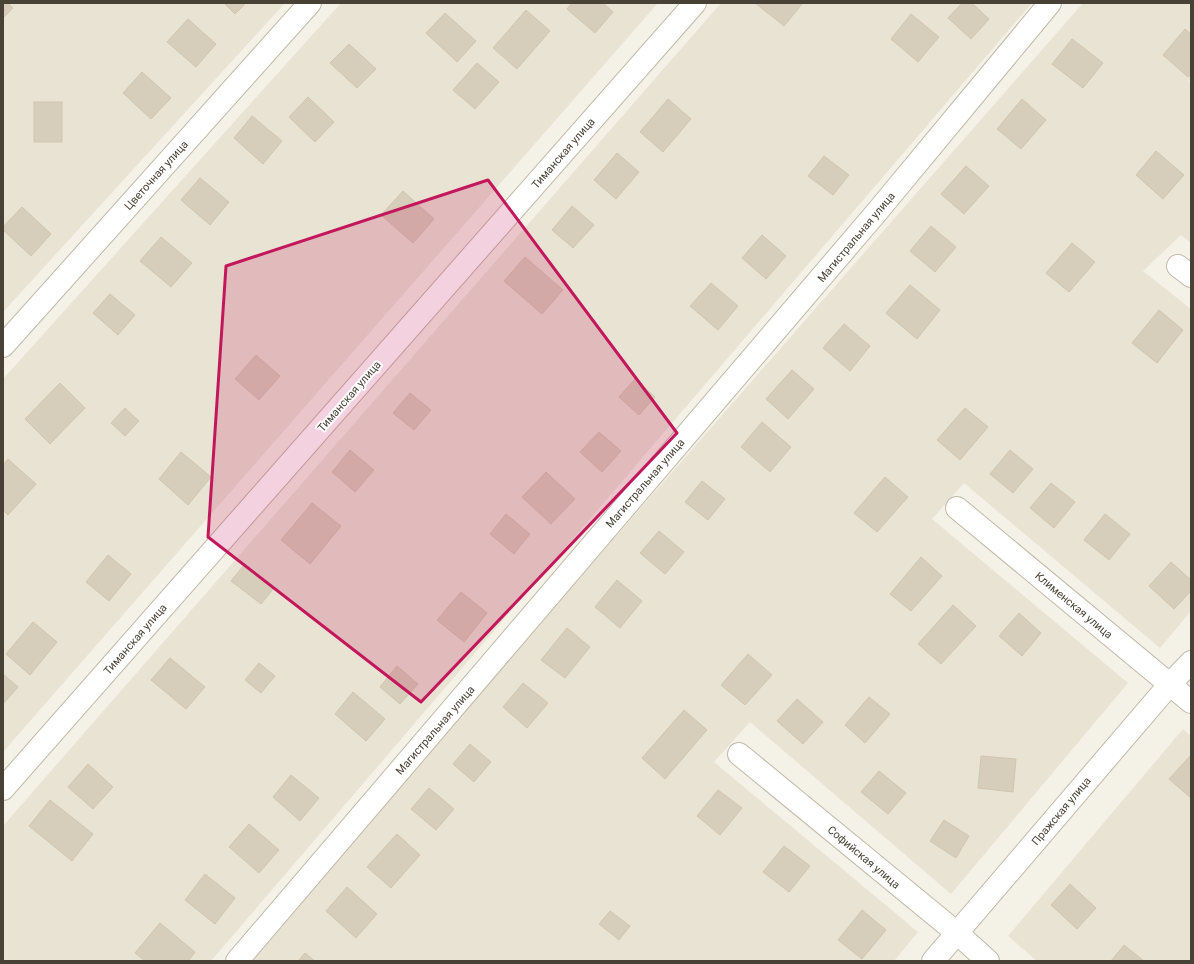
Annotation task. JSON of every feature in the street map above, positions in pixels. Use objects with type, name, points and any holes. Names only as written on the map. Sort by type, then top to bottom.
[{"type":"street","name":"Цветочная улица","points":[[3,346],[310,3]]},
{"type":"street","name":"Тиманская улица","points":[[3,789],[695,3]]},
{"type":"street","name":"Магистральная улица","points":[[237,961],[876,213],[1050,3]]},
{"type":"street","name":"Клименская улица","points":[[957,508],[1191,702]]},
{"type":"street","name":"Пражская улица","points":[[933,961],[1170,684],[1191,662]]},
{"type":"street","name":"Софийская улица","points":[[739,754],[988,961]]},
{"type":"highlighted area","points":[[488,180],[677,433],[421,702],[208,537],[226,266]]},
{"type":"shaded area","points":[[3,3],[285,3],[3,312]]},
{"type":"shaded area","points":[[341,3],[658,3],[3,752],[3,379]]},
{"type":"shaded area","points":[[721,3],[1032,3],[211,961],[3,961],[3,826]]},
{"type":"shaded area","points":[[1083,3],[1191,4],[1191,79],[1188,82],[1191,82],[1191,243],[1181,235],[1143,271],[1191,309],[1191,611],[1160,648],[964,483],[932,519],[1128,683],[951,894],[750,722],[714,762],[918,932],[894,961],[244,961]]},
{"type":"shaded area","points":[[1183,729],[1191,736],[1191,961],[1037,961],[1008,936]]},
{"type":"building","points":[[3,3],[8,3],[13,8],[3,18]]},
{"type":"building","points":[[224,3],[246,3],[235,14]]},
{"type":"building","points":[[572,3],[603,3],[613,12],[595,33],[567,9]]},
{"type":"building","points":[[755,3],[803,3],[784,26]]},
{"type":"building","points":[[962,3],[972,3],[989,19],[971,39],[948,18]]},
{"type":"building","points":[[526,10],[550,31],[517,69],[493,48]]},
{"type":"building","points":[[445,13],[476,41],[457,62],[426,33]]},
{"type":"building","points":[[911,14],[939,37],[918,62],[891,39]]},
{"type":"building","points":[[188,19],[216,44],[196,67],[167,42]]},
{"type":"building","points":[[1185,29],[1191,34],[1191,74],[1188,77],[1163,55]]},
{"type":"building","points":[[1072,39],[1103,63],[1083,88],[1052,64]]},
{"type":"building","points":[[349,44],[376,69],[357,88],[330,63]]},
{"type":"building","points":[[477,63],[499,82],[475,109],[453,90]]},
{"type":"building","points":[[142,72],[171,98],[151,119],[123,93]]},
{"type":"building","points":[[308,97],[334,122],[315,142],[289,117]]},
{"type":"building","points":[[668,99],[691,119],[663,152],[640,132]]},
{"type":"building","points":[[1022,99],[1046,120],[1021,149],[997,129]]},
{"type":"building","points":[[34,102],[62,102],[62,142],[34,142]]},
{"type":"building","points":[[252,116],[282,141],[263,164],[234,138]]},
{"type":"building","points":[[1156,151],[1184,175],[1163,199],[1136,175]]},
{"type":"building","points":[[617,153],[639,172],[616,199],[594,180]]},
{"type":"building","points":[[824,156],[849,175],[833,195],[808,176]]},
{"type":"building","points":[[966,166],[989,186],[964,214],[941,194]]},
{"type":"building","points":[[200,178],[229,202],[210,225],[181,200]]},
{"type":"building","points":[[403,191],[434,219],[413,243],[381,215]]},
{"type":"building","points":[[572,206],[594,225],[573,248],[552,230]]},
{"type":"building","points":[[22,207],[51,234],[31,256],[3,230],[3,227]]},
{"type":"building","points":[[931,226],[956,247],[935,272],[910,251]]},
{"type":"building","points":[[762,235],[786,256],[766,279],[742,258]]},
{"type":"building","points":[[161,237],[192,263],[171,287],[140,261]]},
{"type":"building","points":[[1072,243],[1095,262],[1069,292],[1046,273]]},
{"type":"building","points":[[525,257],[563,290],[542,314],[504,281]]},
{"type":"building","points":[[711,283],[738,306],[718,330],[690,306]]},
{"type":"building","points":[[910,285],[940,310],[917,339],[886,313]]},
{"type":"building","points":[[110,294],[135,315],[118,335],[93,313]]},
{"type":"building","points":[[1159,310],[1183,330],[1157,363],[1132,343]]},
{"type":"building","points":[[844,324],[870,346],[850,371],[823,348]]},
{"type":"building","points":[[256,355],[280,376],[259,400],[235,379]]},
{"type":"building","points":[[792,370],[814,389],[788,419],[766,399]]},
{"type":"building","points":[[635,379],[655,397],[639,415],[619,397]]},
{"type":"building","points":[[60,383],[85,408],[50,444],[25,419]]},
{"type":"building","points":[[410,393],[431,410],[414,430],[393,413]]},
{"type":"building","points":[[125,408],[139,421],[125,436],[111,423]]},
{"type":"building","points":[[965,408],[988,427],[960,460],[937,440]]},
{"type":"building","points":[[762,422],[791,447],[770,472],[741,447]]},
{"type":"building","points":[[599,432],[621,451],[602,472],[580,452]]},
{"type":"building","points":[[350,450],[374,470],[355,492],[332,472]]},
{"type":"building","points":[[1010,450],[1033,469],[1013,493],[990,474]]},
{"type":"building","points":[[181,452],[211,477],[188,505],[159,479]]},
{"type":"building","points":[[8,459],[36,484],[8,515],[3,510],[3,465]]},
{"type":"building","points":[[546,472],[575,499],[551,524],[522,497]]},
{"type":"building","points":[[885,477],[908,497],[877,532],[854,513]]},
{"type":"building","points":[[702,481],[725,499],[708,520],[685,502]]},
{"type":"building","points":[[1051,483],[1075,502],[1054,528],[1030,508]]},
{"type":"building","points":[[312,503],[341,526],[310,564],[281,540]]},
{"type":"building","points":[[506,514],[530,534],[514,554],[490,534]]},
{"type":"building","points":[[1105,514],[1130,534],[1109,560],[1084,540]]},
{"type":"building","points":[[659,531],[684,552],[665,574],[640,553]]},
{"type":"building","points":[[108,555],[131,574],[109,601],[86,582]]},
{"type":"building","points":[[921,557],[942,576],[911,611],[890,594]]},
{"type":"building","points":[[1171,562],[1191,580],[1191,591],[1174,609],[1149,586]]},
{"type":"building","points":[[244,565],[274,588],[261,604],[231,581]]},
{"type":"building","points":[[617,580],[642,601],[620,628],[595,607]]},
{"type":"building","points":[[461,592],[487,613],[464,642],[437,620]]},
{"type":"building","points":[[953,605],[976,626],[941,664],[918,644]]},
{"type":"building","points":[[1019,613],[1041,633],[1022,656],[999,636]]},
{"type":"building","points":[[33,622],[57,642],[30,675],[6,654]]},
{"type":"building","points":[[567,628],[590,647],[565,678],[541,660]]},
{"type":"building","points":[[748,654],[772,675],[745,705],[721,685]]},
{"type":"building","points":[[170,658],[205,687],[186,709],[151,680]]},
{"type":"building","points":[[259,663],[275,676],[261,693],[245,680]]},
{"type":"building","points":[[397,666],[418,684],[400,704],[380,687]]},
{"type":"building","points":[[3,674],[18,687],[3,704]]},
{"type":"building","points":[[523,683],[548,703],[527,728],[503,707]]},
{"type":"building","points":[[353,692],[385,719],[366,741],[335,714]]},
{"type":"building","points":[[869,697],[890,714],[865,743],[845,725]]},
{"type":"building","points":[[797,699],[823,722],[803,744],[777,721]]},
{"type":"building","points":[[684,710],[707,730],[665,779],[642,758]]},
{"type":"building","points":[[470,744],[491,762],[474,782],[453,764]]},
{"type":"building","points":[[981,756],[1016,759],[1013,792],[978,788]]},
{"type":"building","points":[[1190,756],[1191,757],[1191,798],[1169,779]]},
{"type":"building","points":[[88,764],[113,787],[93,809],[68,787]]},
{"type":"building","points":[[879,771],[906,793],[888,814],[861,792]]},
{"type":"building","points":[[291,775],[319,798],[300,821],[273,797]]},
{"type":"building","points":[[429,788],[454,809],[436,830],[411,809]]},
{"type":"building","points":[[718,790],[742,808],[720,835],[697,816]]},
{"type":"building","points":[[50,800],[93,834],[72,861],[29,826]]},
{"type":"building","points":[[944,820],[969,836],[956,858],[930,841]]},
{"type":"building","points":[[249,824],[279,850],[259,873],[229,847]]},
{"type":"building","points":[[397,834],[420,855],[391,888],[367,867]]},
{"type":"building","points":[[784,846],[810,866],[789,892],[763,872]]},
{"type":"building","points":[[205,874],[235,898],[215,924],[185,900]]},
{"type":"building","points":[[1070,884],[1096,908],[1077,929],[1051,905]]},
{"type":"building","points":[[347,887],[377,914],[356,938],[326,911]]},
{"type":"building","points":[[862,910],[886,930],[862,959],[838,940]]},
{"type":"building","points":[[610,911],[630,926],[619,940],[599,924]]},
{"type":"building","points":[[160,923],[195,952],[188,961],[145,961],[135,953]]},
{"type":"building","points":[[1124,945],[1144,961],[1111,961]]},
{"type":"building","points":[[305,953],[315,961],[298,961]]}]
